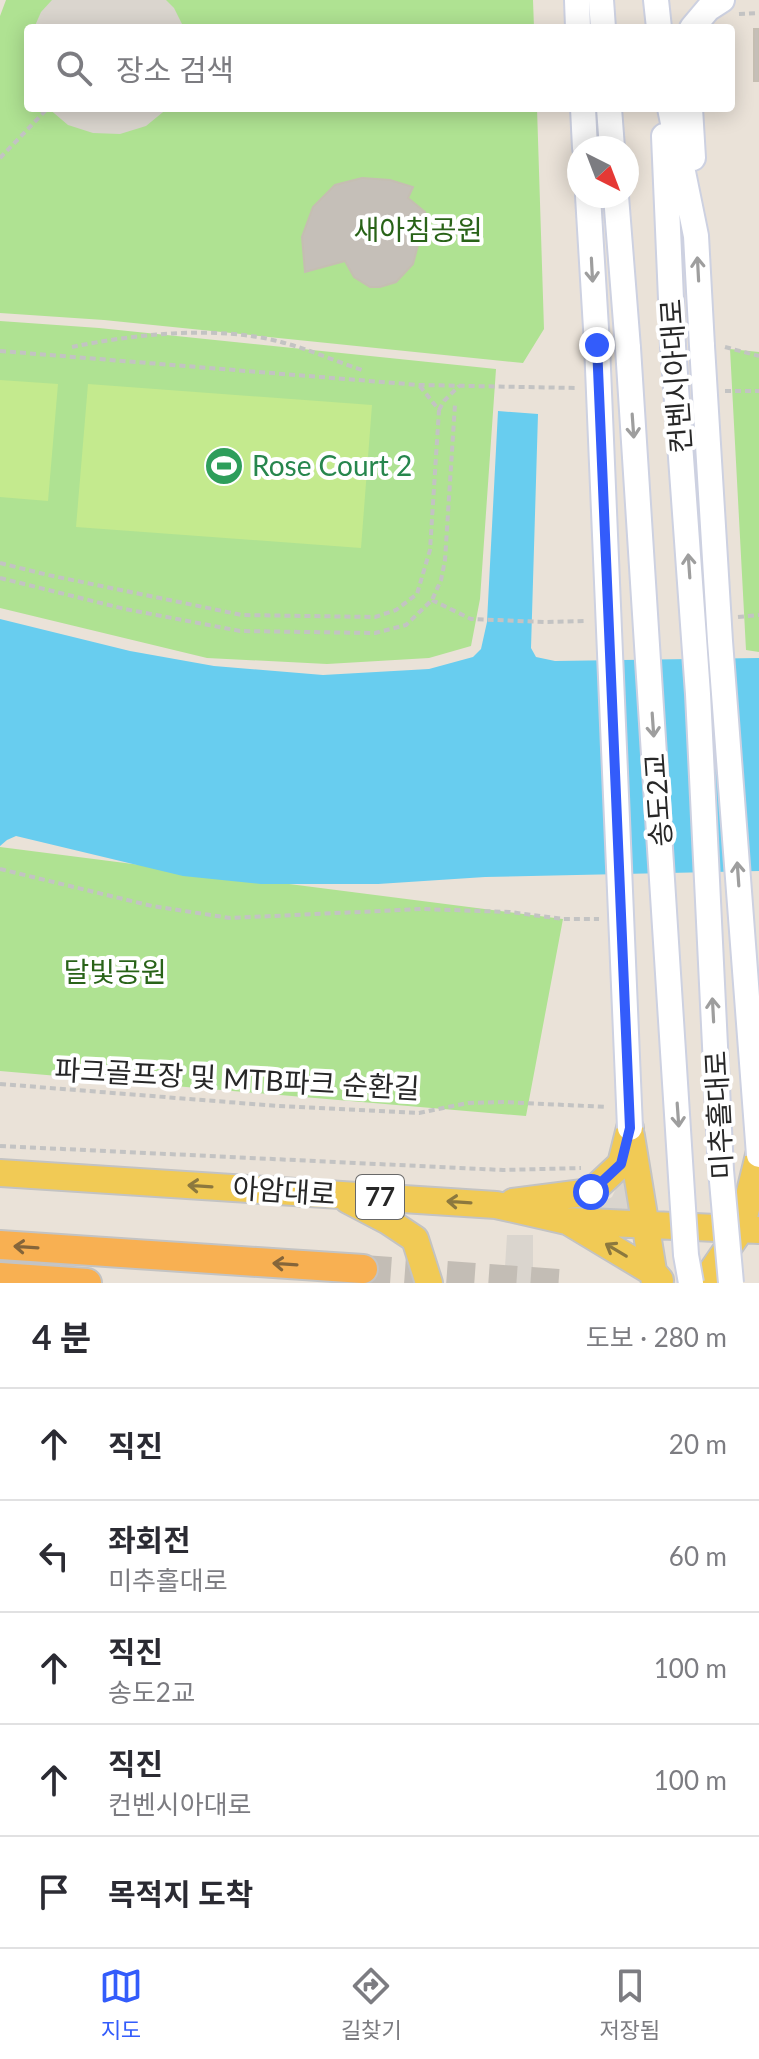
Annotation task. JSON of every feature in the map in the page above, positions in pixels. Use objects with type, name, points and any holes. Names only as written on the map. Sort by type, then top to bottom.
[{"type":"highway","points":[[0,1245],[363,1269]]},
{"type":"highway","points":[[0,1277],[87,1283]]},
{"type":"main road","points":[[577,0],[578,24]]},
{"type":"main road","points":[[601,0],[603,24]]},
{"type":"main road","points":[[656,0],[659,24]]},
{"type":"main road","points":[[695,24],[708,9],[728,7]]},
{"type":"main road","points":[[583,112],[584,136]]},
{"type":"main road","points":[[609,112],[611,136]]},
{"type":"main road","name":"컨벤시아대로","points":[[663,112],[673,346],[695,644]]},
{"type":"main road","name":"컨벤시아대로","points":[[671,112],[696,236],[712,346],[720,641],[743,952]]},
{"type":"main road","points":[[690,112],[696,236]]},
{"type":"main road","name":"송도2교","points":[[589,208],[623,955],[624,1118]]},
{"type":"main road","name":"컨벤시아대로","points":[[617,208],[648,647]]},
{"type":"main road","name":"송도2교","points":[[695,644],[710,947]]},
{"type":"main road","name":"송도2교","points":[[648,647],[668,953]]},
{"type":"main road","name":"미추홀대로","points":[[710,947],[721,1170],[731,1283]]},
{"type":"main road","name":"미추홀대로","points":[[743,952],[759,1155]]},
{"type":"main road","name":"미추홀대로","points":[[668,953],[686,1255],[691,1283]]},
{"type":"main road","points":[[496,1205],[591,1192],[621,1164],[624,1118]]},
{"type":"main road","points":[[624,1118],[657,1280]]},
{"type":"main road","points":[[700,1283],[750,1230],[759,1155]]},
{"type":"main road","name":"아암대로","points":[[0,1173],[496,1205],[567,1221],[750,1230]]},
{"type":"main road","points":[[338,1195],[415,1239],[429,1283]]},
{"type":"main road","points":[[567,1221],[657,1280]]},
{"type":"path","points":[[728,7],[759,13]]},
{"type":"path","points":[[0,158],[44,112]]},
{"type":"path","points":[[72,347],[111,339],[216,332],[280,341],[362,370]]},
{"type":"path","points":[[712,346],[759,356]]},
{"type":"path","points":[[0,351],[419,385],[585,388]]},
{"type":"path","points":[[419,385],[439,410]]},
{"type":"path","points":[[0,563],[242,615],[375,617],[396,610],[417,594],[430,550],[439,410],[459,386]]},
{"type":"path","points":[[712,390],[759,391]]},
{"type":"path","points":[[0,578],[125,609],[240,631],[375,633],[406,625],[432,600],[441,580],[445,560],[455,404]]},
{"type":"path","points":[[432,600],[471,619],[544,622]]},
{"type":"path","points":[[0,869],[152,906],[230,918],[422,909],[510,912],[563,919],[608,919]]},
{"type":"path","name":"파크골프장 및 MTB파크 순환길","points":[[0,1084],[278,1106],[419,1113],[468,1103],[492,1102],[624,1118]]},
{"type":"path","points":[[0,1146],[503,1170],[588,1168]]},
{"type":"green space","name":"새아침공원","points":[[6,0],[533,0],[534,24],[24,24],[24,112],[537,112],[544,329],[523,363],[104,320],[0,313],[0,16]]},
{"type":"green space","points":[[0,321],[99,328],[496,369],[480,599],[471,646],[429,658],[327,664],[207,658],[0,608]]},
{"type":"green space","points":[[730,349],[759,352],[759,652],[746,650]]},
{"type":"green space","points":[[0,380],[58,384],[48,501],[0,497]]},
{"type":"green space","name":"Rose Court 2","points":[[88,384],[372,405],[361,548],[76,527]]},
{"type":"green space","name":"달빛공원","points":[[0,847],[563,919],[526,1116],[0,1071]]},
{"type":"shaded area","points":[[52,0],[166,0],[182,24],[36,24]]},
{"type":"shaded area","points":[[53,112],[163,112],[146,126],[120,134],[93,133],[68,125]]},
{"type":"shaded area","points":[[630,1159],[633,1198],[630,1210],[587,1210],[612,1197]]},
{"type":"shaded area","points":[[507,1235],[533,1235],[533,1283],[504,1283]]},
{"type":"water","points":[[498,411],[538,414],[531,648],[536,657],[555,661],[759,658],[759,871],[485,877],[378,884],[261,884],[183,876],[16,836],[0,846],[0,619],[130,651],[214,666],[323,675],[429,669],[473,657],[481,649],[487,622]]},
{"type":"building","points":[[754,29],[759,29],[759,81],[754,81]]},
{"type":"building","points":[[362,178],[390,180],[413,187],[408,198],[425,212],[410,226],[419,241],[413,264],[396,282],[380,287],[370,287],[354,277],[345,261],[305,272],[302,237],[313,207],[335,185]]},
{"type":"tunnel","points":[[363,1269],[559,1283]]},
{"type":"place","name":"Rose Court 2","points":[[224,466]]},
{"type":"route","points":[[591,1192],[621,1164],[630,1128],[597,345]]}]
